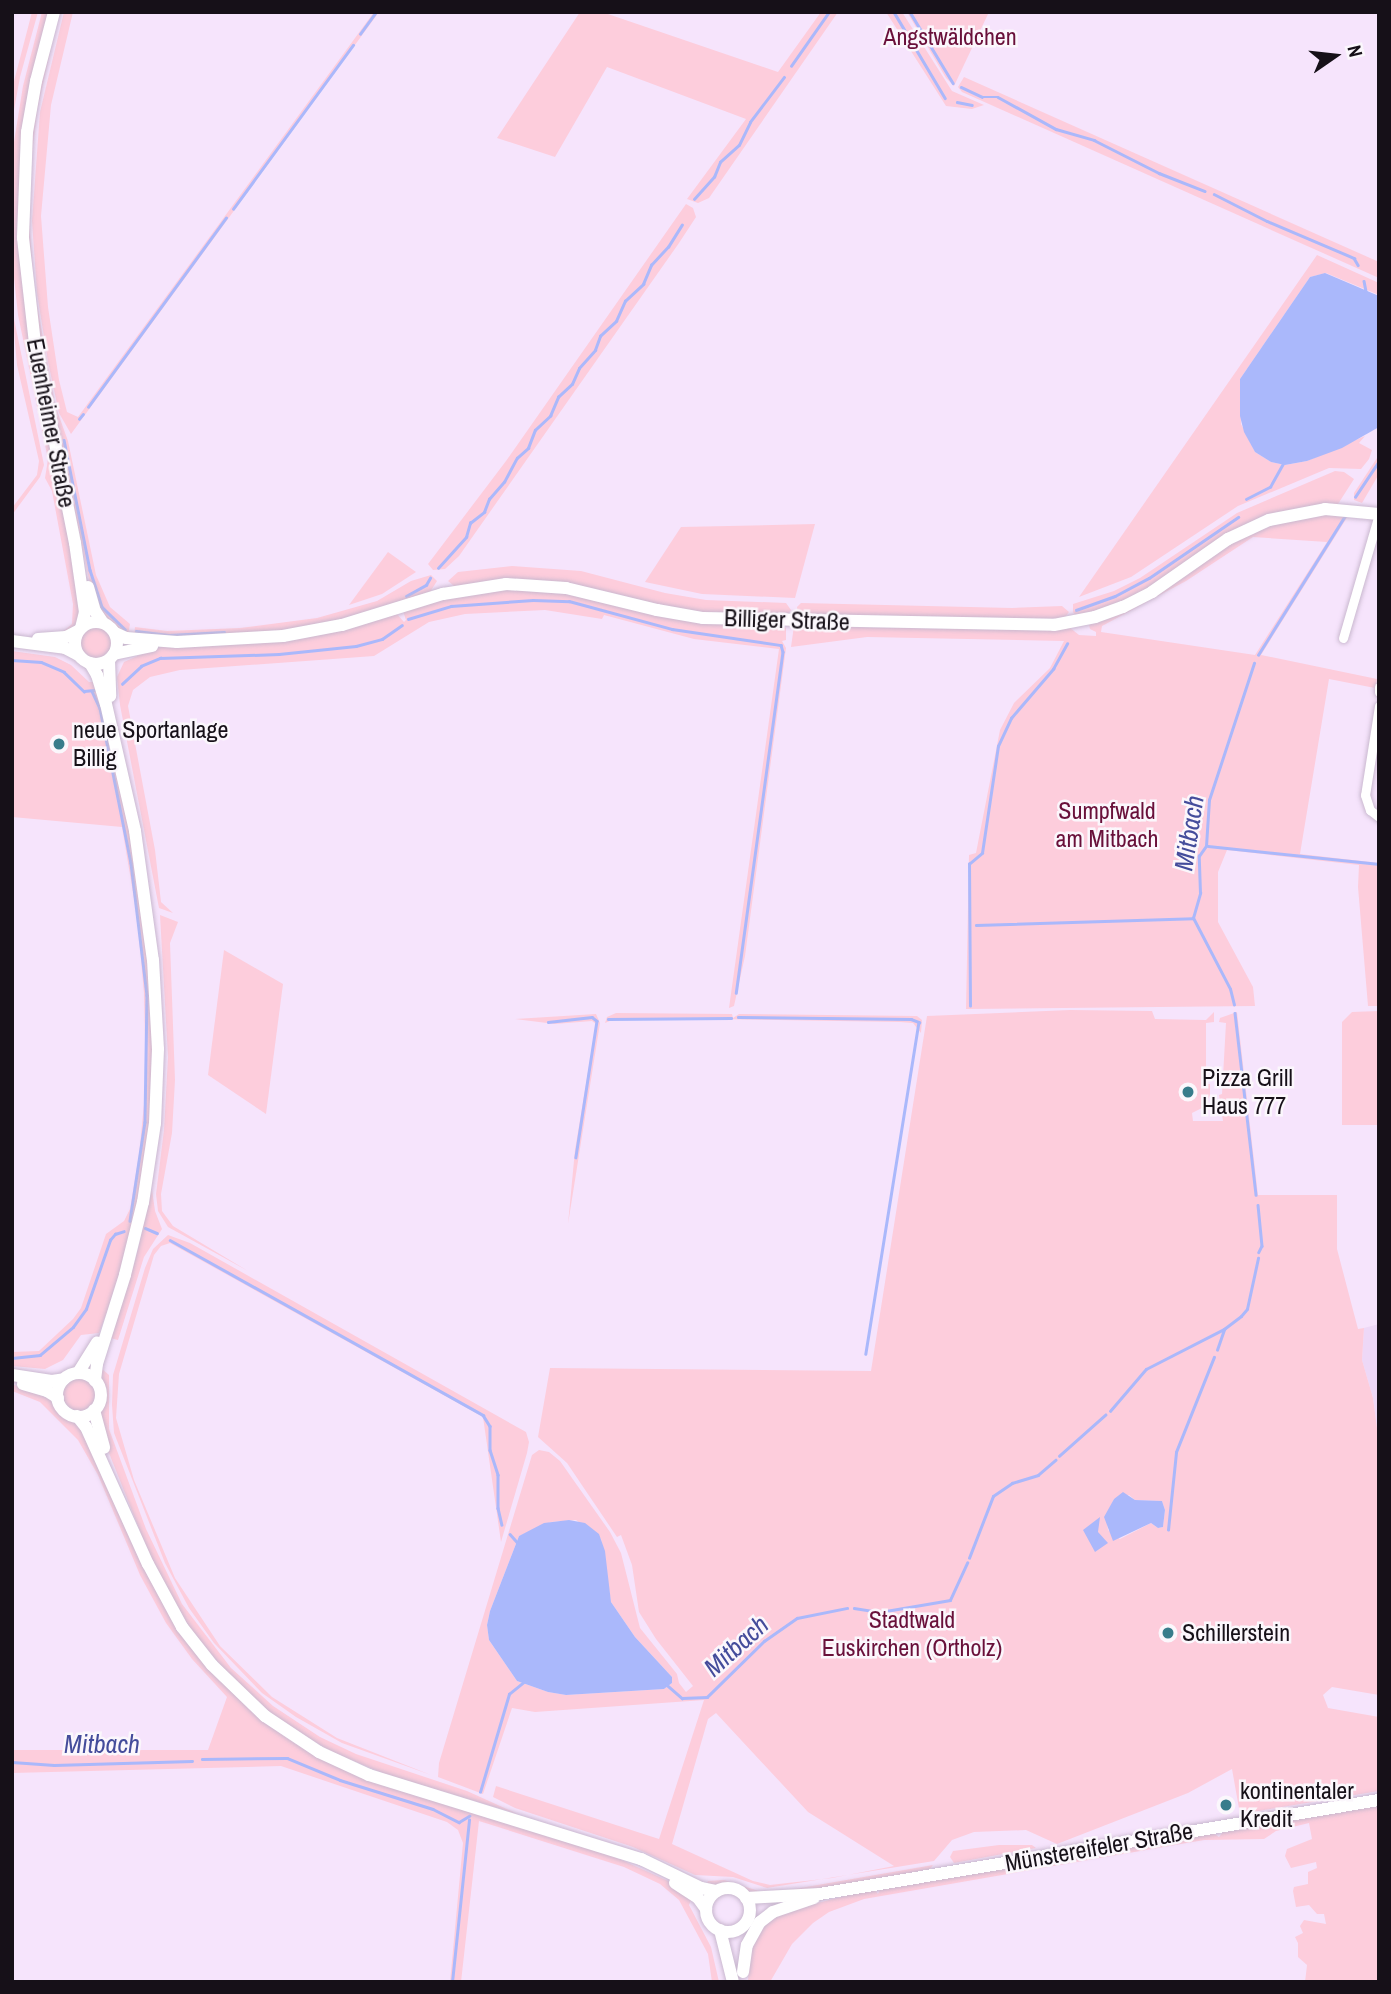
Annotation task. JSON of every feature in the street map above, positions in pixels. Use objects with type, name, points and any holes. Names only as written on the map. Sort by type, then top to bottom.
[{"type":"main road","name":"Euenheimer Straße","points":[[54,12],[29,116],[23,178],[23,238],[35,343],[75,543],[85,612],[80,629]]},
{"type":"main road","name":"Billiger Straße","points":[[112,657],[177,642],[302,633],[349,623],[443,594],[506,584],[566,587],[657,610],[703,618],[1023,626],[1065,624],[1095,617],[1136,601],[1228,539],[1269,520],[1325,509],[1379,514]]},
{"type":"main road","name":"Euenheimer Straße","points":[[75,543],[93,606],[103,623]]},
{"type":"main road","points":[[13,641],[66,636],[91,622],[103,623],[115,633],[117,645],[108,678],[118,752],[149,921],[158,1049],[155,1124],[148,1179],[135,1239],[97,1364],[95,1381],[100,1396],[94,1410],[119,1495]]},
{"type":"main road","points":[[78,655],[75,642],[80,629]]},
{"type":"main road","name":"Billiger Straße","points":[[115,633],[131,638],[177,642]]},
{"type":"main road","points":[[13,641],[65,648],[90,663],[99,679],[118,752]]},
{"type":"main road","points":[[90,663],[100,664],[112,657]]},
{"type":"main road","points":[[12,1375],[48,1381],[64,1379],[78,1373],[90,1357],[117,1302]]},
{"type":"main road","points":[[78,1373],[95,1381]]},
{"type":"main road","points":[[64,1379],[58,1387],[58,1398],[65,1411],[77,1416],[86,1427],[153,1574],[182,1627],[212,1665],[275,1723],[319,1752],[369,1774],[629,1857],[701,1888],[717,1891],[731,1888],[746,1898],[740,1978]]},
{"type":"main road","points":[[12,1381],[47,1391],[58,1398]]},
{"type":"main road","points":[[77,1416],[94,1410]]},
{"type":"main road","name":"Münstereifeler Straße","points":[[745,1921],[762,1909],[820,1894],[1379,1800]]},
{"type":"main road","points":[[629,1857],[682,1887],[706,1909],[710,1922],[720,1930],[740,1978]]},
{"type":"main road","points":[[706,1909],[710,1898],[717,1891]]},
{"type":"main road","points":[[740,1978],[747,1945],[760,1922],[773,1912],[820,1894]]},
{"type":"main road","name":"Münstereifeler Straße","points":[[746,1898],[820,1894]]},
{"type":"main road","points":[[720,1930],[730,1931],[745,1921]]},
{"type":"street","name":"Billiger Straße","points":[[1343,638],[1379,514]]},
{"type":"street","points":[[1379,706],[1365,796],[1370,810],[1379,817]]},
{"type":"shaded area","points":[[1379,1324],[1379,1443],[1373,1398],[1362,1360],[1364,1328]]},
{"type":"green space","points":[[32,12],[38,12],[20,77],[12,121],[12,89]]},
{"type":"green space","points":[[42,12],[48,12],[21,140],[18,232],[29,338],[77,572],[81,614],[78,625],[61,633],[72,624],[73,604],[52,491],[45,478],[48,459],[18,315],[12,259],[14,142],[23,86]]},
{"type":"green space","points":[[59,12],[37,111],[31,164],[29,219],[34,288],[55,405],[68,441],[96,575],[110,607],[130,624],[128,635],[101,615],[90,584],[42,349],[30,271],[27,216],[29,159],[36,106]]},
{"type":"green space","points":[[64,12],[73,12],[51,105],[41,216],[48,307],[59,380],[67,412],[78,417],[374,12],[379,12],[71,434],[59,413],[48,362],[37,293],[32,221],[40,112]]},
{"type":"green space","points":[[580,12],[602,12],[778,72],[821,12],[838,12],[709,198],[698,203],[687,199],[746,119],[607,67],[555,157],[497,138]]},
{"type":"green space","points":[[886,12],[902,12],[952,91],[984,105],[972,109],[946,106]]},
{"type":"green space","name":"Angstwäldchen","points":[[907,12],[989,12],[954,86],[946,78]]},
{"type":"green space","points":[[964,77],[1379,262],[1379,278],[962,92],[958,87]]},
{"type":"green space","points":[[686,204],[693,208],[696,217],[679,243],[459,556],[445,569],[433,570],[428,564],[506,461]]},
{"type":"green space","points":[[1317,255],[1379,283],[1379,295],[1326,273],[1310,277],[1240,379],[1241,424],[1255,452],[1271,462],[1285,465],[1307,461],[1365,436],[1359,443],[1372,450],[1369,459],[1361,469],[1329,468],[1238,506],[1131,577],[1079,597]]},
{"type":"green space","points":[[12,309],[44,465],[40,477],[12,515],[12,508],[37,475],[39,461],[17,365]]},
{"type":"green space","points":[[1379,455],[1379,474],[1362,503],[1354,500],[1354,493]]},
{"type":"green space","points":[[1335,471],[1344,472],[1354,479],[1338,504],[1275,513],[1125,601],[1077,617],[1073,612],[1073,604],[1114,591],[1140,578],[1237,513]]},
{"type":"green space","name":"Sumpfwald am Mitbach","points":[[1314,514],[1348,516],[1261,655],[1377,679],[1375,688],[1329,679],[1300,854],[1379,863],[1379,1006],[1368,1006],[1358,887],[1359,865],[1227,850],[1218,872],[1218,922],[1253,987],[1255,1006],[966,1009],[969,855],[976,853],[1000,730],[1014,703],[1050,668],[1064,641],[867,637],[791,647],[794,626],[1013,630],[1069,627],[1079,635],[1096,636],[1096,632],[1090,629],[1089,625],[1256,530]],"holes":[[[1253,537],[1327,542],[1255,655],[1101,632],[1102,626],[1186,581]]]},
{"type":"green space","points":[[815,524],[795,598],[702,594],[645,582],[681,527]]},
{"type":"green space","points":[[388,552],[416,572],[382,594],[349,605]]},
{"type":"green space","points":[[512,566],[581,571],[665,593],[706,600],[786,603],[791,610],[786,616],[685,611],[592,588],[454,586],[448,581],[458,572]]},
{"type":"green space","points":[[431,575],[437,581],[430,592],[354,617],[307,628],[177,638],[134,635],[135,627],[167,631],[240,628],[317,618],[377,601],[411,581]]},
{"type":"green space","points":[[529,588],[782,625],[786,628],[786,640],[782,641],[786,648],[745,956],[734,1006],[729,1008],[779,649],[694,639],[604,615],[602,619],[545,610],[465,614],[429,622],[374,656],[180,670],[150,677],[133,690],[128,706],[155,850],[161,902],[173,913],[159,908],[120,705],[117,677],[124,662],[155,648],[396,613],[404,622],[406,620],[403,611],[470,592]]},
{"type":"green space","points":[[801,603],[1012,608],[1062,606],[1069,612],[1064,619],[798,614],[797,607]]},
{"type":"green space","points":[[96,626],[108,631],[113,643],[108,655],[96,660],[84,655],[79,643],[84,631]]},
{"type":"green space","points":[[12,651],[55,657],[71,665],[89,682],[96,682],[130,836],[143,911],[153,1030],[148,1142],[130,1240],[99,1333],[81,1335],[63,1360],[45,1369],[12,1366],[12,1352],[39,1351],[73,1319],[81,1308],[106,1234],[124,1221],[130,1209],[146,1084],[144,993],[137,916],[122,827],[12,817]]},
{"type":"green space","points":[[160,915],[178,922],[170,943],[175,1080],[172,1133],[161,1194],[162,1211],[173,1226],[248,1271],[168,1227],[158,1211],[156,1194],[164,1130],[168,1057]]},
{"type":"green space","points":[[224,950],[283,984],[266,1114],[208,1075]]},
{"type":"green space","name":"Stadtwald Euskirchen (Ortholz)","points":[[1070,1010],[1152,1011],[1155,1019],[1206,1020],[1214,1012],[1214,1022],[1206,1023],[1206,1084],[1210,1084],[1210,1095],[1204,1107],[1192,1113],[1193,1121],[1223,1121],[1219,1095],[1222,1094],[1226,1023],[1219,1022],[1220,1018],[1237,1012],[1258,1195],[1337,1195],[1337,1249],[1358,1329],[1364,1328],[1362,1360],[1373,1398],[1379,1443],[1379,1695],[1332,1687],[1323,1695],[1328,1708],[1379,1717],[1379,1791],[1240,1814],[1232,1769],[1188,1793],[1057,1844],[1026,1830],[974,1832],[952,1840],[934,1861],[848,1875],[894,1866],[808,1812],[716,1713],[708,1719],[672,1844],[753,1881],[770,1885],[822,1879],[767,1888],[733,1877],[695,1875],[633,1847],[515,1808],[493,1797],[496,1786],[659,1839],[704,1700],[535,1712],[512,1708],[483,1794],[438,1777],[439,1763],[532,1455],[539,1450],[549,1452],[560,1461],[610,1532],[621,1553],[640,1628],[677,1674],[679,1683],[686,1692],[693,1686],[656,1639],[639,1612],[632,1565],[621,1535],[617,1537],[567,1463],[538,1437],[550,1368],[871,1371],[927,1016]],"holes":[[[1129,1495],[1135,1500],[1162,1501],[1165,1510],[1163,1527],[1158,1528],[1151,1523],[1120,1539],[1108,1530],[1106,1516],[1114,1499]],[[576,1520],[601,1539],[611,1602],[635,1637],[672,1677],[672,1683],[664,1689],[566,1695],[548,1692],[517,1681],[489,1640],[487,1625],[490,1611],[519,1536],[551,1522]]]},
{"type":"green space","points":[[1379,1011],[1379,1125],[1342,1125],[1342,1022],[1352,1012]]},
{"type":"green space","points":[[616,1013],[732,1014],[733,1018],[739,1014],[917,1016],[922,1020],[921,1033],[913,1023],[900,1022],[617,1018],[605,1023],[607,1017]]},
{"type":"green space","points":[[596,1014],[600,1023],[568,1224],[575,1150],[596,1024],[592,1021],[555,1024],[515,1019]]},
{"type":"green space","points":[[152,1190],[155,1211],[162,1229],[144,1257],[118,1340],[110,1338],[135,1261]]},
{"type":"green space","points":[[168,1235],[190,1243],[526,1432],[529,1442],[527,1453],[501,1542],[483,1417],[170,1243],[161,1246],[154,1255],[119,1374],[116,1418],[134,1480],[175,1578],[220,1646],[272,1697],[337,1738],[431,1775],[342,1743],[296,1717],[262,1693],[214,1643],[189,1608],[165,1563],[114,1433],[112,1405],[113,1375],[145,1268],[153,1249]]},
{"type":"green space","points":[[102,1369],[109,1375],[109,1429],[146,1529],[182,1604],[231,1668],[273,1706],[320,1737],[356,1754],[467,1791],[518,1814],[385,1774],[330,1751],[275,1717],[233,1680],[191,1630],[154,1566],[103,1438],[100,1411],[105,1399],[100,1379]]},
{"type":"green space","points":[[79,1379],[90,1384],[95,1395],[90,1406],[79,1411],[68,1406],[63,1395],[68,1384]]},
{"type":"green space","points":[[12,1384],[52,1400],[62,1415],[80,1424],[143,1566],[171,1619],[208,1669],[262,1721],[296,1744],[604,1852],[666,1880],[692,1897],[689,1905],[711,1947],[719,1982],[712,1982],[708,1954],[679,1900],[660,1884],[624,1867],[479,1821],[461,1982],[450,1982],[463,1843],[458,1830],[447,1822],[281,1766],[12,1773],[12,1750],[208,1750],[227,1697],[192,1659],[166,1623],[140,1575],[98,1475],[78,1440],[40,1402],[12,1391]]},
{"type":"green space","points":[[1379,1804],[1379,1982],[1305,1982],[1307,1965],[1298,1957],[1295,1937],[1303,1933],[1300,1926],[1304,1920],[1326,1924],[1324,1914],[1317,1914],[1309,1905],[1296,1907],[1293,1891],[1294,1887],[1308,1884],[1308,1872],[1317,1868],[1316,1862],[1291,1868],[1285,1856],[1287,1849],[1312,1839],[1309,1823],[1276,1831],[1264,1839],[1204,1840],[864,1899],[829,1912],[813,1923],[792,1944],[770,1982],[748,1982],[749,1958],[756,1935],[771,1918],[810,1905],[860,1892],[875,1890],[878,1894],[881,1888],[1213,1833],[1219,1837],[1223,1832]]},
{"type":"green space","points":[[999,1845],[1032,1845],[1036,1848],[954,1863],[950,1857],[953,1851]]},
{"type":"green space","points":[[933,1865],[930,1869],[828,1889],[748,1893],[733,1885],[706,1886],[708,1881],[724,1880],[762,1892],[783,1891]]},
{"type":"water","points":[[1325,273],[1379,296],[1379,427],[1342,448],[1307,461],[1285,465],[1271,462],[1255,452],[1244,432],[1240,416],[1240,379],[1310,277]]},
{"type":"water","points":[[1123,1492],[1135,1500],[1162,1501],[1165,1510],[1163,1527],[1158,1528],[1151,1523],[1113,1541],[1104,1517],[1114,1499]]},
{"type":"water","points":[[1100,1517],[1098,1532],[1108,1543],[1095,1552],[1083,1530]]},
{"type":"water","points":[[569,1520],[585,1523],[599,1534],[605,1551],[611,1602],[635,1637],[672,1677],[672,1683],[664,1689],[566,1695],[548,1692],[517,1681],[489,1640],[487,1625],[490,1611],[519,1536],[544,1523]]},
{"type":"waterway","points":[[360,34],[376,12]]},
{"type":"waterway","points":[[791,66],[829,12]]},
{"type":"waterway","points":[[894,12],[945,98]]},
{"type":"waterway","points":[[910,12],[953,83]]},
{"type":"waterway","points":[[233,209],[353,45]]},
{"type":"waterway","points":[[694,199],[714,177],[720,162],[739,145],[750,122],[784,77]]},
{"type":"waterway","points":[[961,87],[982,97],[998,97],[1056,129],[1094,140],[1159,173],[1205,191]]},
{"type":"waterway","points":[[957,102],[972,105]]},
{"type":"waterway","points":[[1214,194],[1267,221],[1354,258],[1358,265]]},
{"type":"waterway","points":[[88,407],[226,218]]},
{"type":"waterway","points":[[438,568],[466,537],[470,523],[484,512],[489,499],[504,482],[517,458],[528,448],[535,430],[550,416],[558,397],[572,384],[579,368],[595,350],[600,336],[616,321],[625,301],[643,284],[651,265],[668,247],[682,225]]},
{"type":"waterway","points":[[1364,281],[1366,291]]},
{"type":"waterway","points":[[79,419],[83,414]]},
{"type":"waterway","points":[[64,440],[90,570],[102,607],[125,629]]},
{"type":"waterway","name":"Mitbach","points":[[1355,497],[1379,461]]},
{"type":"waterway","points":[[1246,499],[1270,487],[1283,464]]},
{"type":"waterway","name":"Mitbach","points":[[1258,655],[1345,516]]},
{"type":"waterway","points":[[1076,610],[1115,596],[1149,578],[1238,517]]},
{"type":"waterway","points":[[406,596],[426,585],[430,578]]},
{"type":"waterway","points":[[408,619],[451,606],[533,600],[569,601],[672,629],[781,645],[783,652],[736,993]]},
{"type":"waterway","points":[[122,684],[141,666],[160,658],[279,654],[356,646],[382,639],[402,625]]},
{"type":"waterway","points":[[136,631],[170,635],[224,632]]},
{"type":"waterway","points":[[970,1006],[969,864],[982,853],[998,746],[1011,718],[1053,669],[1067,644]]},
{"type":"waterway","points":[[12,660],[41,662],[64,672],[84,691],[94,690]]},
{"type":"waterway","name":"Mitbach","points":[[1234,1005],[1230,989],[1193,918],[1200,893],[1199,856],[1206,846],[1209,800],[1254,663]]},
{"type":"waterway","points":[[92,691],[100,708],[131,863],[147,995],[145,1122],[130,1221]]},
{"type":"waterway","points":[[1208,846],[1379,864]]},
{"type":"waterway","points":[[976,925],[1193,918]]},
{"type":"waterway","name":"Mitbach","points":[[1235,1013],[1256,1195]]},
{"type":"waterway","points":[[548,1022],[592,1017],[597,1021],[576,1157]]},
{"type":"waterway","points":[[738,1017],[911,1019],[919,1022],[866,1354]]},
{"type":"waterway","points":[[608,1019],[731,1018]]},
{"type":"waterway","name":"Mitbach","points":[[1258,1205],[1262,1246],[1259,1252]]},
{"type":"waterway","points":[[145,1228],[157,1233]]},
{"type":"waterway","points":[[12,1358],[40,1355],[73,1327],[86,1309],[110,1240],[115,1234],[124,1231]]},
{"type":"waterway","points":[[170,1240],[483,1415],[490,1426],[490,1450],[498,1475],[498,1508],[502,1525]]},
{"type":"waterway","name":"Mitbach","points":[[1110,1411],[1146,1369],[1224,1329],[1241,1316],[1247,1309],[1258,1258]]},
{"type":"waterway","points":[[1217,1350],[1224,1330]]},
{"type":"waterway","points":[[1168,1530],[1176,1452],[1214,1357]]},
{"type":"waterway","name":"Mitbach","points":[[1059,1456],[1105,1415]]},
{"type":"waterway","name":"Mitbach","points":[[969,1558],[993,1496],[1012,1483],[1038,1475],[1055,1460]]},
{"type":"waterway","points":[[510,1534],[517,1542]]},
{"type":"waterway","name":"Mitbach","points":[[854,1608],[880,1612],[950,1600],[967,1563]]},
{"type":"waterway","name":"Mitbach","points":[[667,1685],[682,1698],[707,1697],[764,1641],[797,1618],[847,1608]]},
{"type":"waterway","name":"Mitbach","points":[[480,1792],[509,1694],[524,1682]]},
{"type":"waterway","name":"Mitbach","points":[[202,1759],[287,1758],[340,1780],[433,1809],[459,1822],[469,1816]]},
{"type":"waterway","name":"Mitbach","points":[[12,1762],[54,1765],[192,1761]]},
{"type":"waterway","points":[[452,1982],[469,1820]]},
{"type":"place","name":"neue Sportanlage Billig","points":[[59,744]]},
{"type":"place","name":"Pizza Grill Haus 777","points":[[1188,1092]]},
{"type":"place","name":"Schillerstein","points":[[1168,1633]]},
{"type":"place","name":"kontinentaler Kredit","points":[[1226,1805]]}]
